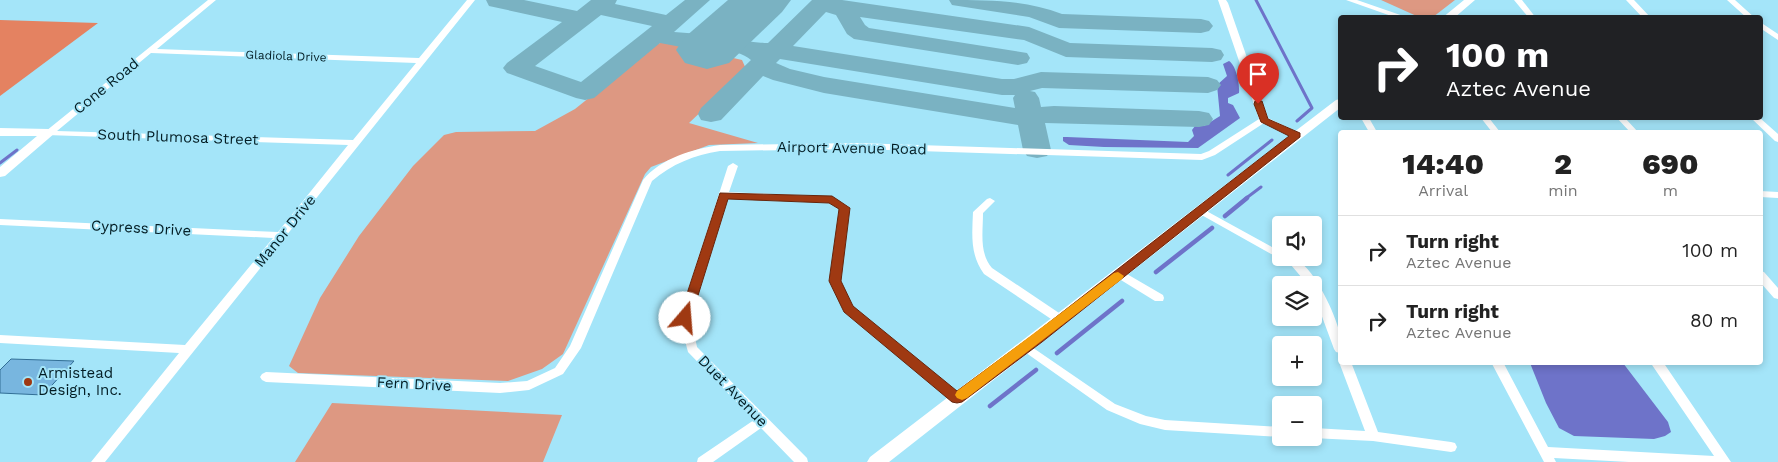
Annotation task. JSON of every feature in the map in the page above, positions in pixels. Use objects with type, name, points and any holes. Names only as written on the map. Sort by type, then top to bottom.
[{"type":"main road","points":[[1451,15],[1470,0]]},
{"type":"main road","points":[[876,462],[1338,104]]},
{"type":"main road","name":"South Plumosa Street","points":[[0,132],[50,133]]},
{"type":"main road","name":"Cone Road","points":[[0,173],[50,133]]},
{"type":"street","name":"Cone Road","points":[[50,133],[212,0]]},
{"type":"street","name":"Manor Drive","points":[[98,462],[471,0]]},
{"type":"street","points":[[1222,0],[1264,120],[1296,135]]},
{"type":"street","points":[[1351,0],[1385,15]]},
{"type":"street","points":[[1351,0],[1397,15]]},
{"type":"street","points":[[1518,0],[1530,15]]},
{"type":"street","points":[[1630,0],[1645,15]]},
{"type":"street","points":[[1731,0],[1748,15]]},
{"type":"street","points":[[1763,26],[1778,38]]},
{"type":"street","name":"Gladiola Drive","points":[[149,51],[422,61]]},
{"type":"street","name":"Airport Avenue Road","points":[[559,371],[575,348],[648,180],[659,169],[702,150],[720,148],[857,146],[1202,157],[1212,153],[1258,122],[1264,120]]},
{"type":"street","points":[[1487,120],[1494,130]]},
{"type":"street","points":[[1623,120],[1632,130]]},
{"type":"street","points":[[1757,120],[1778,139]]},
{"type":"street","name":"South Plumosa Street","points":[[50,133],[356,143]]},
{"type":"street","name":"Duet Avenue","points":[[733,166],[685,318],[692,349],[802,462]]},
{"type":"street","points":[[1763,194],[1778,195]]},
{"type":"street","points":[[724,195],[832,200],[845,208],[835,281],[848,309],[957,398]]},
{"type":"street","points":[[990,202],[978,212],[978,256],[981,264],[988,271],[1061,320]]},
{"type":"street","points":[[1201,211],[1272,251]]},
{"type":"street","name":"Cypress Drive","points":[[0,222],[282,235]]},
{"type":"street","points":[[1298,266],[1306,276]]},
{"type":"street","points":[[1120,274],[1159,298]]},
{"type":"street","points":[[1763,278],[1778,295]]},
{"type":"street","points":[[1322,302],[1338,344]]},
{"type":"street","points":[[0,339],[190,349]]},
{"type":"street","points":[[1026,347],[1111,407],[1144,421],[1165,426],[1272,432]]},
{"type":"street","points":[[1346,365],[1373,436]]},
{"type":"street","points":[[1499,365],[1547,457],[1723,462]]},
{"type":"street","points":[[1658,365],[1723,462]]},
{"type":"street","name":"Fern Drive","points":[[266,377],[500,388],[529,385],[559,371]]},
{"type":"street","points":[[703,462],[762,421]]},
{"type":"street","points":[[1322,433],[1373,436],[1451,446]]},
{"type":"shaded area","points":[[1381,0],[1455,0],[1436,15],[1414,15]]},
{"type":"shaded area","points":[[0,20],[98,23],[0,96]]},
{"type":"shaded area","points":[[660,43],[668,43],[742,60],[746,69],[689,123],[758,143],[709,145],[651,167],[645,174],[563,354],[542,369],[508,381],[298,373],[289,366],[320,298],[359,236],[413,166],[444,135],[456,132],[535,131],[575,109]]},
{"type":"shaded area","points":[[332,403],[562,415],[543,462],[295,462]]},
{"type":"water","points":[[1229,61],[1236,71],[1239,93],[1228,98],[1228,103],[1233,105],[1240,118],[1198,148],[1104,147],[1069,145],[1063,141],[1063,137],[1067,137],[1188,142],[1194,136],[1192,130],[1195,126],[1204,126],[1220,116],[1217,85],[1227,76],[1223,64]]},
{"type":"water","points":[[1531,365],[1625,365],[1668,422],[1671,432],[1654,439],[1574,436],[1559,428],[1546,403]]},
{"type":"building","name":"Armistead Design, Inc.","points":[[11,359],[74,361],[43,395],[0,393],[0,370]]},
{"type":"waterway","points":[[1256,0],[1312,108],[1297,121]]},
{"type":"waterway","points":[[1228,175],[1272,140]]},
{"type":"waterway","points":[[0,163],[17,150]]},
{"type":"waterway","points":[[1245,199],[1261,187]]},
{"type":"waterway","points":[[1225,216],[1247,198]]},
{"type":"waterway","points":[[1156,272],[1212,228]]},
{"type":"waterway","points":[[1057,353],[1122,301]]},
{"type":"waterway","points":[[990,406],[1036,370]]},
{"type":"taxiway","points":[[581,19],[606,0]]},
{"type":"taxiway","points":[[671,23],[699,0]]},
{"type":"taxiway","points":[[774,51],[825,0]]},
{"type":"taxiway","points":[[828,0],[837,7],[1029,34],[1066,50],[1212,55]]},
{"type":"taxiway","points":[[960,0],[1034,11],[1059,21],[1201,26]]},
{"type":"taxiway","points":[[497,1],[581,19]]},
{"type":"taxiway","points":[[830,6],[845,10],[855,29],[862,34],[1018,58]]},
{"type":"taxiway","points":[[597,7],[671,23]]},
{"type":"taxiway","points":[[581,19],[516,68],[585,92],[671,23]]},
{"type":"taxiway","points":[[656,35],[684,41],[700,42],[726,32],[726,37],[738,46],[755,50]]},
{"type":"taxiway","points":[[755,50],[753,50],[762,55],[763,62]]},
{"type":"taxiway","points":[[755,50],[774,51]]},
{"type":"taxiway","points":[[755,50],[771,54]]},
{"type":"taxiway","points":[[774,51],[1002,87],[1015,87],[1041,80],[1208,85]]},
{"type":"taxiway","points":[[763,62],[771,54]]},
{"type":"taxiway","points":[[711,114],[763,62]]},
{"type":"taxiway","points":[[763,62],[766,68],[782,75],[824,85],[1009,116],[1030,117]]},
{"type":"taxiway","points":[[1026,98],[1030,117]]},
{"type":"taxiway","points":[[1030,117],[1054,114],[1199,119]]},
{"type":"taxiway","points":[[1030,117],[1037,150]]},
{"type":"runway","points":[[707,50],[762,0]]},
{"type":"slow traffic","points":[[962,395],[1118,276]]},
{"type":"place","name":"Armistead Design, Inc.","points":[[28,382]]},
{"type":"route","points":[[685,318],[724,195],[832,200],[845,208],[835,281],[848,309],[957,398],[1038,338],[1296,135],[1264,120],[1258,104]]}]
